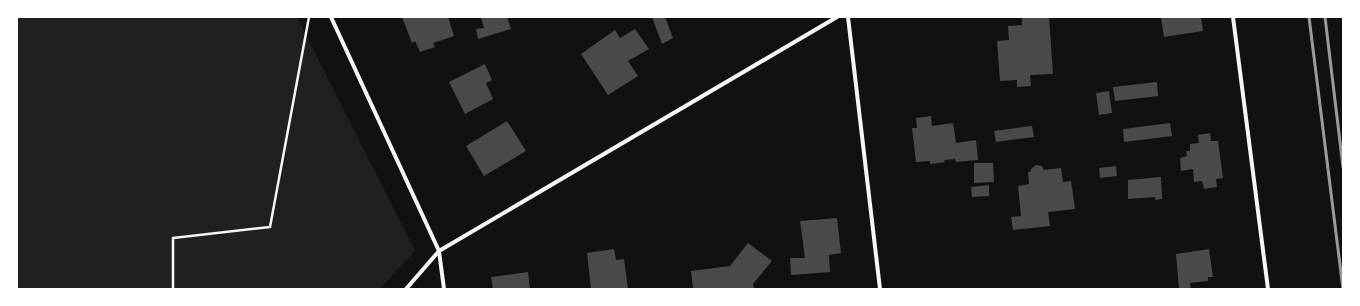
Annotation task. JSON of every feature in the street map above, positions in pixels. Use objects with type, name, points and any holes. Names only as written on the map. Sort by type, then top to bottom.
[{"type":"street","points":[[331,17],[439,251],[444,289]]},
{"type":"street","points":[[406,289],[439,251],[837,17]]},
{"type":"street","points":[[848,17],[880,289]]},
{"type":"street","points":[[1233,17],[1268,289]]},
{"type":"path","points":[[173,289],[174,238],[270,227],[309,17]]},
{"type":"shaded area","points":[[17,17],[297,17],[415,251],[380,289],[17,289]]},
{"type":"building","points":[[402,17],[448,17],[454,36],[433,43],[435,47],[420,52],[415,41],[412,43]]},
{"type":"building","points":[[481,17],[507,17],[511,29],[478,39],[476,29],[484,28]]},
{"type":"building","points":[[652,17],[665,17],[673,38],[662,44]]},
{"type":"building","points":[[1022,17],[1049,17],[1053,74],[1030,75],[1031,86],[1017,87],[1017,80],[1000,81],[997,41],[1009,40],[1008,26],[1022,25]]},
{"type":"building","points":[[1161,17],[1201,17],[1203,31],[1164,37]]},
{"type":"building","points":[[635,29],[649,49],[628,61],[638,76],[608,95],[581,54],[615,30],[620,38]]},
{"type":"building","points":[[485,64],[492,80],[486,83],[493,99],[465,114],[449,82]]},
{"type":"building","points":[[1157,82],[1158,96],[1115,101],[1113,87]]},
{"type":"building","points":[[1109,91],[1112,113],[1099,115],[1096,93]]},
{"type":"building","points":[[931,116],[932,126],[953,123],[956,143],[976,140],[978,160],[956,162],[955,159],[930,164],[930,161],[916,162],[912,128],[917,128],[916,118]]},
{"type":"building","points":[[507,121],[526,151],[484,176],[466,146]]},
{"type":"building","points":[[1170,123],[1172,136],[1124,142],[1123,129]]},
{"type":"building","points":[[1032,126],[1034,137],[996,142],[994,131]]},
{"type":"building","points":[[1210,133],[1211,141],[1218,141],[1223,178],[1216,179],[1217,187],[1204,189],[1202,181],[1194,182],[1193,169],[1181,171],[1180,158],[1187,156],[1186,151],[1190,151],[1190,144],[1199,143],[1198,135]]},
{"type":"building","points":[[974,163],[993,163],[994,182],[974,183]]},
{"type":"building","points":[[1036,165],[1042,166],[1044,170],[1061,168],[1063,182],[1071,181],[1075,209],[1048,212],[1050,226],[1013,230],[1011,217],[1021,216],[1018,186],[1029,184],[1028,172],[1030,172]]},
{"type":"building","points":[[1116,166],[1117,176],[1100,178],[1099,168]]},
{"type":"building","points":[[1161,177],[1162,199],[1155,200],[1155,197],[1128,199],[1128,180]]},
{"type":"building","points":[[989,185],[989,196],[972,197],[971,187]]},
{"type":"building","points":[[837,218],[841,253],[829,255],[830,272],[791,275],[790,258],[805,258],[800,221]]},
{"type":"building","points":[[748,243],[772,261],[753,284],[754,289],[693,289],[691,271],[730,266]]},
{"type":"building","points":[[614,249],[616,260],[624,259],[628,289],[591,289],[587,253]]},
{"type":"building","points":[[1209,249],[1213,277],[1208,277],[1208,281],[1190,283],[1191,289],[1179,289],[1176,254]]},
{"type":"building","points":[[528,272],[530,289],[493,289],[491,277]]},
{"type":"railway","points":[[1309,17],[1343,289]]},
{"type":"railway","points":[[1325,17],[1343,167]]}]
